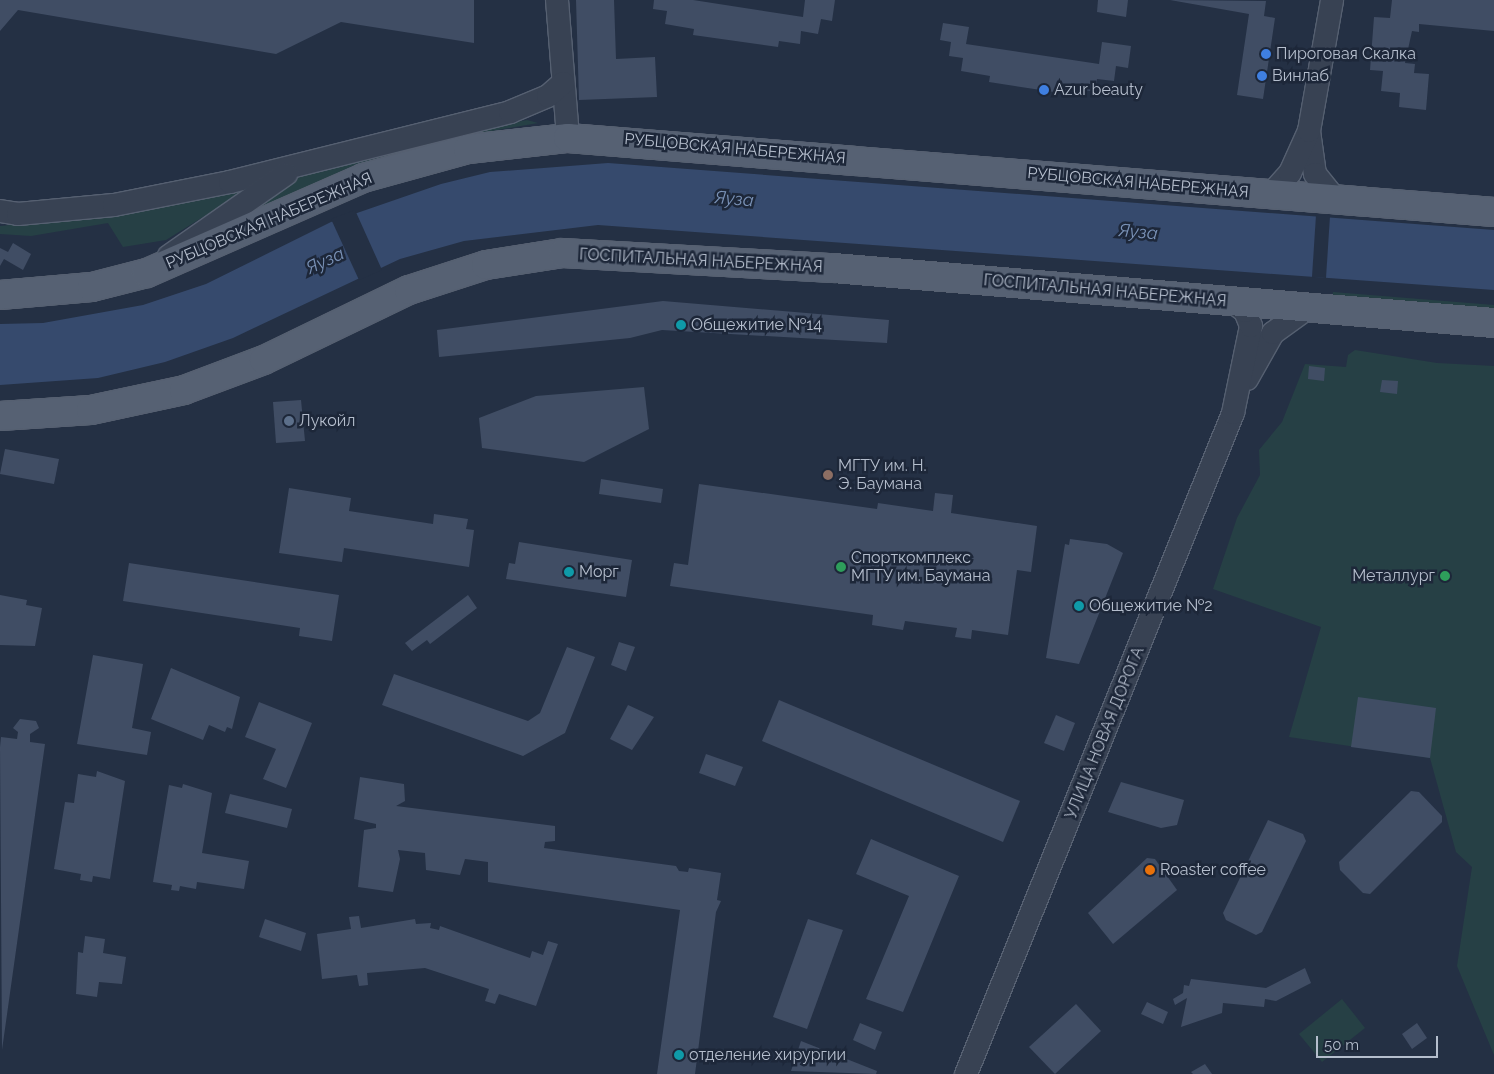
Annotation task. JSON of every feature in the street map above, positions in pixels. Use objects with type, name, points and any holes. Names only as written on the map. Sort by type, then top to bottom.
[{"type":"main road","name":"РУБЦОВСКАЯ НАБЕРЕЖНАЯ","points":[[0,295],[92,287],[146,273],[363,178],[468,149],[536,140],[568,138],[1494,212]]},
{"type":"main road","name":"ГОСПИТАЛЬНАЯ НАБЕРЕЖНАЯ","points":[[0,416],[91,410],[184,390],[264,360],[409,290],[486,265],[563,253],[623,253],[1494,323]]},
{"type":"street","points":[[557,0],[568,138]]},
{"type":"street","points":[[1271,194],[1290,173],[1308,131],[1332,0]]},
{"type":"street","points":[[0,212],[18,214],[114,205],[321,159],[468,122],[548,96],[563,83]]},
{"type":"street","points":[[468,122],[536,140]]},
{"type":"street","points":[[1308,131],[1315,174],[1335,199]]},
{"type":"street","points":[[146,273],[267,185],[321,159]]},
{"type":"street","name":"УЛИЦА НОВАЯ ДОРОГА","points":[[1231,301],[1245,311],[1251,326],[1240,390]]},
{"type":"street","name":"УЛИЦА НОВАЯ ДОРОГА","points":[[966,1074],[1240,390],[1274,333],[1310,307]]},
{"type":"green space","points":[[527,120],[538,123],[463,136],[357,164],[248,214],[273,185],[375,149]]},
{"type":"green space","points":[[253,186],[166,240],[123,247],[108,223],[31,236],[0,234],[0,226],[61,220]]},
{"type":"green space","points":[[1333,292],[1494,305],[1494,312],[1332,298]]},
{"type":"green space","points":[[1355,350],[1437,363],[1494,366],[1494,1055],[1457,966],[1472,867],[1456,852],[1430,758],[1289,737],[1321,627],[1213,589],[1237,518],[1260,475],[1259,450],[1282,422],[1305,364],[1346,367],[1348,355]]},
{"type":"green space","points":[[1342,999],[1365,1028],[1322,1062],[1299,1034]]},
{"type":"water","name":"Яуза","points":[[608,163],[1494,230],[1494,290],[598,225],[464,241],[400,259],[233,338],[165,362],[98,378],[0,385],[0,324],[43,323],[143,305],[206,284],[331,222],[441,184],[490,172]]},
{"type":"pier","points":[[355,210],[382,270],[359,280],[331,219]]},
{"type":"pier","points":[[1316,215],[1330,216],[1326,278],[1312,277]]},
{"type":"building","points":[[0,0],[474,0],[474,43],[341,22],[276,54],[18,10],[0,31]]},
{"type":"building","points":[[576,0],[614,0],[616,59],[655,57],[657,97],[579,100]]},
{"type":"building","points":[[654,0],[693,0],[803,17],[805,0],[835,0],[832,21],[821,19],[818,34],[801,31],[800,44],[779,41],[778,47],[693,35],[694,29],[665,24],[667,11],[653,9]]},
{"type":"building","points":[[1098,0],[1128,0],[1126,17],[1097,12]]},
{"type":"building","points":[[1170,0],[1266,1],[1264,16],[1275,18],[1263,99],[1237,95],[1249,14]]},
{"type":"building","points":[[1392,0],[1494,0],[1494,31],[1419,24],[1419,32],[1412,31],[1405,63],[1415,64],[1414,73],[1429,74],[1426,110],[1399,107],[1400,93],[1381,91],[1383,71],[1370,70],[1374,17],[1390,18]]},
{"type":"building","points":[[943,23],[969,27],[966,44],[1099,64],[1102,42],[1131,46],[1128,68],[1116,66],[1114,81],[1097,79],[1095,92],[1075,88],[1074,95],[989,82],[990,76],[961,71],[963,58],[949,56],[951,42],[940,40]]},
{"type":"building","points":[[13,243],[31,254],[23,270],[4,259],[0,266],[0,248],[8,252]]},
{"type":"building","name":"Общежитие №14","points":[[663,301],[889,320],[887,343],[662,330],[630,338],[439,357],[437,330]]},
{"type":"building","points":[[1309,366],[1325,368],[1324,381],[1308,379]]},
{"type":"building","points":[[1382,380],[1398,381],[1397,394],[1380,392]]},
{"type":"building","points":[[644,387],[649,429],[584,462],[482,448],[479,418],[536,396]]},
{"type":"building","name":"Лукойл","points":[[301,400],[305,441],[276,443],[273,402]]},
{"type":"building","points":[[5,449],[59,459],[54,484],[0,474]]},
{"type":"building","points":[[601,479],[663,489],[661,503],[599,494]]},
{"type":"building","points":[[699,484],[877,509],[878,503],[933,511],[935,493],[953,495],[951,513],[1037,526],[1031,572],[1017,570],[1008,635],[972,630],[971,639],[955,637],[957,628],[905,621],[903,630],[872,625],[873,615],[670,586],[674,563],[688,565]]},
{"type":"building","points":[[289,488],[351,498],[349,511],[433,524],[434,514],[468,519],[466,529],[474,530],[469,567],[344,548],[342,562],[279,553]]},
{"type":"building","name":"Общежитие №2","points":[[1070,539],[1107,544],[1123,553],[1079,664],[1046,658],[1065,544],[1069,545]]},
{"type":"building","name":"Морг","points":[[519,542],[632,560],[626,597],[506,579],[509,563],[515,564]]},
{"type":"building","points":[[129,563],[339,595],[332,641],[299,636],[300,628],[123,601]]},
{"type":"building","points":[[0,595],[27,600],[26,605],[42,608],[35,646],[0,645]]},
{"type":"building","points":[[468,595],[477,608],[430,644],[427,640],[412,651],[405,643]]},
{"type":"building","points":[[619,642],[635,647],[626,671],[611,665]]},
{"type":"building","points":[[567,647],[595,657],[565,733],[523,756],[382,705],[394,674],[528,721],[540,713]]},
{"type":"building","points":[[93,655],[143,664],[132,728],[151,732],[147,755],[77,744]]},
{"type":"building","points":[[171,668],[240,697],[232,729],[227,727],[225,732],[209,725],[203,740],[151,719]]},
{"type":"building","points":[[1358,697],[1436,708],[1430,758],[1351,747]]},
{"type":"building","points":[[779,700],[1020,801],[1003,842],[762,741]]},
{"type":"building","points":[[259,702],[312,723],[286,788],[263,779],[276,749],[245,737]]},
{"type":"building","points":[[628,705],[654,717],[632,750],[610,739]]},
{"type":"building","points":[[1056,715],[1075,723],[1064,751],[1044,743]]},
{"type":"building","points":[[20,719],[36,721],[39,728],[30,734],[30,742],[45,744],[2,1050],[0,747],[1,737],[17,739],[18,732],[13,728]]},
{"type":"building","points":[[706,754],[743,767],[735,786],[699,773]]},
{"type":"building","points":[[97,771],[125,781],[110,879],[93,876],[92,882],[80,880],[81,874],[54,869],[65,802],[74,803],[78,774],[96,777]]},
{"type":"building","points":[[360,777],[404,784],[405,801],[396,806],[555,826],[555,841],[545,842],[544,848],[676,866],[679,871],[688,872],[689,868],[721,873],[717,900],[721,901],[716,912],[695,1074],[657,1074],[680,910],[488,882],[488,862],[465,859],[460,875],[426,870],[425,853],[398,850],[400,859],[393,892],[358,887],[364,830],[376,828],[376,824],[354,819]]},
{"type":"building","points":[[1121,782],[1184,800],[1177,825],[1161,828],[1108,812]]},
{"type":"building","points":[[183,784],[212,793],[202,853],[249,861],[244,889],[197,882],[196,889],[180,886],[179,891],[171,890],[172,885],[153,882],[169,785],[182,788]]},
{"type":"building","points":[[1411,791],[1419,792],[1442,816],[1442,822],[1370,894],[1363,893],[1340,870],[1339,862]]},
{"type":"building","points":[[230,794],[292,809],[287,828],[225,813]]},
{"type":"building","points":[[1268,820],[1303,834],[1306,841],[1262,932],[1256,935],[1226,920],[1223,913]]},
{"type":"building","points":[[871,839],[959,876],[903,1012],[866,999],[909,896],[856,874]]},
{"type":"building","points":[[1147,858],[1155,859],[1177,890],[1113,944],[1088,913]]},
{"type":"building","points":[[359,916],[361,928],[415,919],[416,924],[431,923],[430,928],[439,930],[440,926],[530,958],[532,951],[543,955],[548,941],[558,944],[536,1006],[499,994],[495,1004],[485,1001],[489,989],[425,968],[367,973],[368,985],[359,986],[357,975],[322,979],[317,934],[351,929],[349,917]]},
{"type":"building","points":[[265,919],[306,933],[301,951],[259,937]]},
{"type":"building","points":[[808,919],[843,930],[807,1029],[773,1017]]},
{"type":"building","points":[[85,936],[105,939],[103,953],[126,957],[122,984],[99,982],[97,997],[76,994],[78,952],[83,953]]},
{"type":"building","points":[[1305,968],[1311,983],[1276,1001],[1265,999],[1264,1007],[1223,1003],[1222,1013],[1181,1027],[1187,998],[1175,1005],[1173,999],[1183,993],[1184,985],[1189,986],[1191,979],[1266,988]]},
{"type":"building","points":[[1147,1002],[1168,1012],[1163,1024],[1141,1014]]},
{"type":"building","points":[[1076,1004],[1101,1031],[1055,1074],[1029,1047]]},
{"type":"building","points":[[860,1023],[882,1032],[875,1050],[853,1040]]},
{"type":"building","points":[[1417,1023],[1427,1038],[1412,1049],[1402,1034]]},
{"type":"building","points":[[801,1041],[877,1071],[876,1074],[791,1071]]},
{"type":"building","points":[[1205,1064],[1212,1074],[1193,1074],[1191,1072]]},
{"type":"place","name":"Пироговая Скалка","points":[[1266,54]]},
{"type":"place","name":"Винлаб","points":[[1262,76]]},
{"type":"place","name":"Azur beauty","points":[[1044,90]]},
{"type":"place","name":"Общежитие №14","points":[[681,325]]},
{"type":"place","name":"Лукойл","points":[[289,421]]},
{"type":"place","name":"МГТУ им. Н. Э. Баумана","points":[[828,475]]},
{"type":"place","name":"Спорткомплекс МГТУ им. Баумана","points":[[841,567]]},
{"type":"place","name":"Морг","points":[[569,572]]},
{"type":"place","name":"Металлург","points":[[1445,576]]},
{"type":"place","name":"Общежитие №2","points":[[1079,606]]},
{"type":"place","name":"Roaster coffee","points":[[1150,870]]},
{"type":"place","name":"отделение хирургии","points":[[679,1055]]}]
